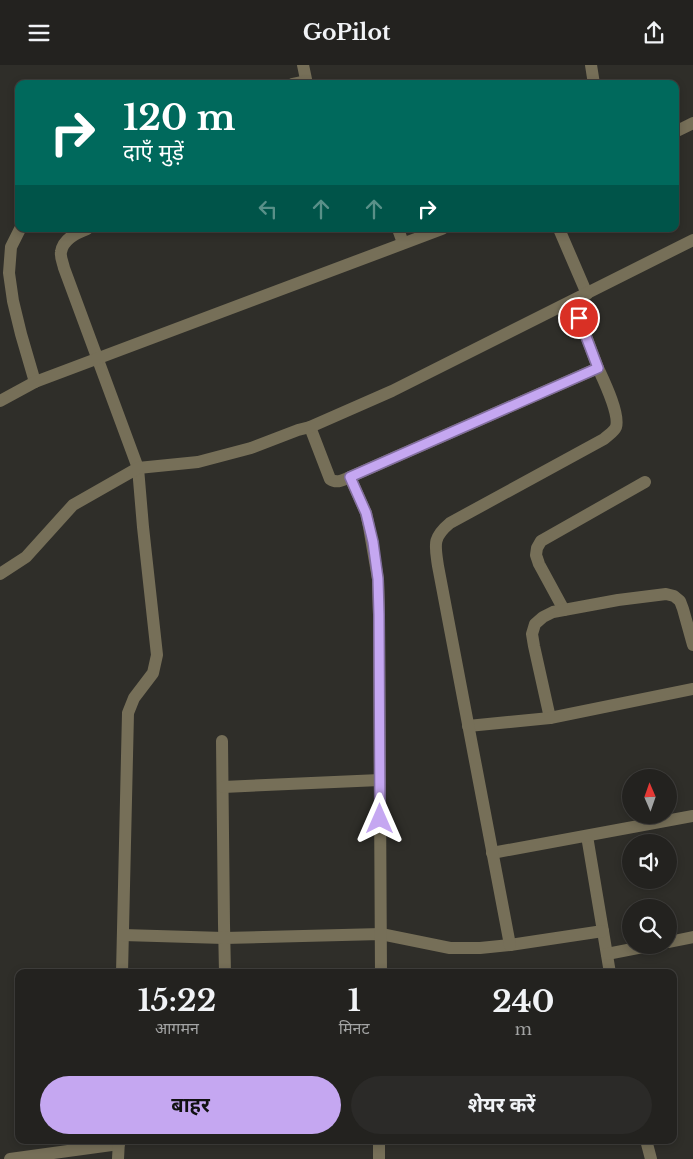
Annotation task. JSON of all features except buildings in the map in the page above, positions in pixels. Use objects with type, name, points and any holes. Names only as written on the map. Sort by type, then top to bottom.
[{"type":"street","points":[[304,65],[307,80]]},
{"type":"street","points":[[590,65],[593,80]]},
{"type":"street","points":[[679,130],[693,123]]},
{"type":"street","points":[[18,232],[11,247],[9,273],[13,301],[35,382]]},
{"type":"street","points":[[80,232],[65,241],[60,253],[138,468],[157,655],[153,673],[134,697],[128,713],[122,969]]},
{"type":"street","points":[[399,232],[403,243]]},
{"type":"street","points":[[0,401],[35,382],[434,232]]},
{"type":"street","points":[[560,232],[587,294]]},
{"type":"street","points":[[0,574],[26,557],[73,505],[138,468],[198,462],[251,448],[310,427],[392,391],[693,240]]},
{"type":"street","points":[[510,945],[438,566],[436,538],[442,529],[450,523],[604,439],[614,431],[616,411],[573,301]]},
{"type":"street","points":[[310,427],[330,479],[334,482],[340,481],[598,368]]},
{"type":"street","points":[[350,477],[366,513],[373,542],[378,579],[381,969]]},
{"type":"street","points":[[564,610],[539,565],[536,555],[541,541],[645,483]]},
{"type":"street","points":[[550,718],[532,633],[535,624],[543,617],[553,612],[618,600],[666,595],[674,596],[680,601],[693,645]]},
{"type":"street","points":[[468,726],[550,718],[693,689]]},
{"type":"street","points":[[222,741],[225,969]]},
{"type":"street","points":[[223,787],[380,780]]},
{"type":"street","points":[[492,853],[693,816]]},
{"type":"street","points":[[586,836],[609,969]]},
{"type":"street","points":[[123,935],[224,938],[381,934],[450,947],[480,948],[602,931]]},
{"type":"street","points":[[677,940],[693,937]]},
{"type":"street","points":[[606,954],[622,951]]},
{"type":"street","points":[[10,1159],[106,1144]]},
{"type":"street","points":[[118,1159],[119,1144]]},
{"type":"street","points":[[379,1144],[379,1159]]},
{"type":"street","points":[[647,1144],[650,1159]]},
{"type":"route","points":[[380,819],[378,579],[373,542],[366,513],[350,477],[598,368],[579,318]]}]
